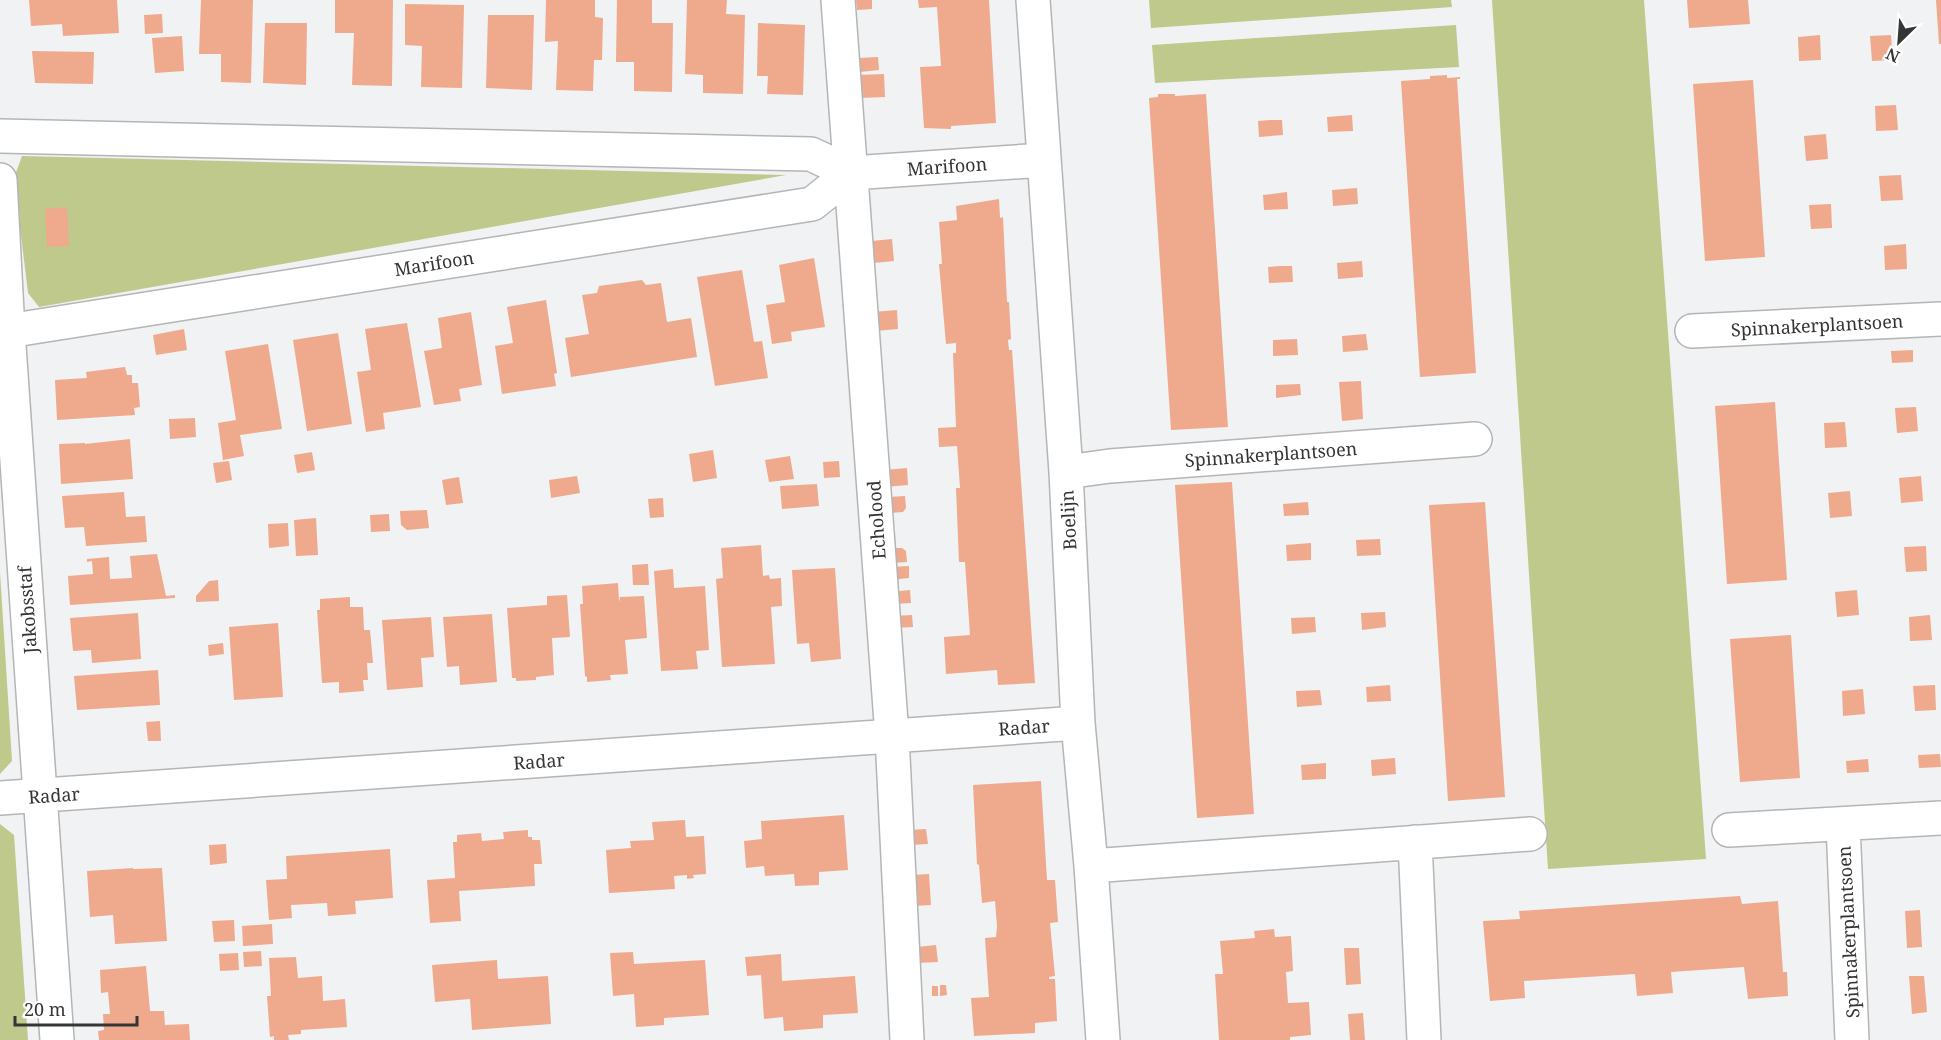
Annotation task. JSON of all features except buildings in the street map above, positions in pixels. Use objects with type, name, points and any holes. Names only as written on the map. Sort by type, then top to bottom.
[{"type":"street","name":"Echolood","points":[[838,0],[892,736],[907,1040]]},
{"type":"street","name":"Boelijn","points":[[1033,0],[1066,472],[1078,723],[1091,866],[1102,1040]]},
{"type":"street","name":"Marifoon","points":[[0,136],[811,154],[850,173],[1044,160]]},
{"type":"street","name":"Marifoon","points":[[8,331],[812,204],[850,173]]},
{"type":"street","name":"Jakobsstaf","points":[[0,180],[8,331],[57,1040]]},
{"type":"street","name":"Spinnakerplantsoen","points":[[1692,331],[1941,319]]},
{"type":"street","name":"Spinnakerplantsoen","points":[[1066,472],[1110,466],[1475,439]]},
{"type":"street","name":"Radar","points":[[0,798],[1078,723]]},
{"type":"street","name":"Spinnakerplantsoen","points":[[1729,830],[1941,818]]},
{"type":"street","name":"Spinnakerplantsoen","points":[[1843,824],[1852,1040]]},
{"type":"street","points":[[1091,866],[1530,834]]},
{"type":"street","points":[[1415,842],[1424,1040]]},
{"type":"green space","points":[[1149,0],[1451,0],[1452,7],[1151,28]]},
{"type":"green space","points":[[1492,0],[1644,0],[1706,859],[1548,869]]},
{"type":"green space","points":[[1456,25],[1459,67],[1155,83],[1152,45]]},
{"type":"green space","points":[[22,156],[786,175],[39,307],[28,293],[14,178]]},
{"type":"green space","points":[[0,572],[12,761],[0,774]]},
{"type":"green space","points":[[0,824],[14,835],[28,1040],[0,1040]]}]
